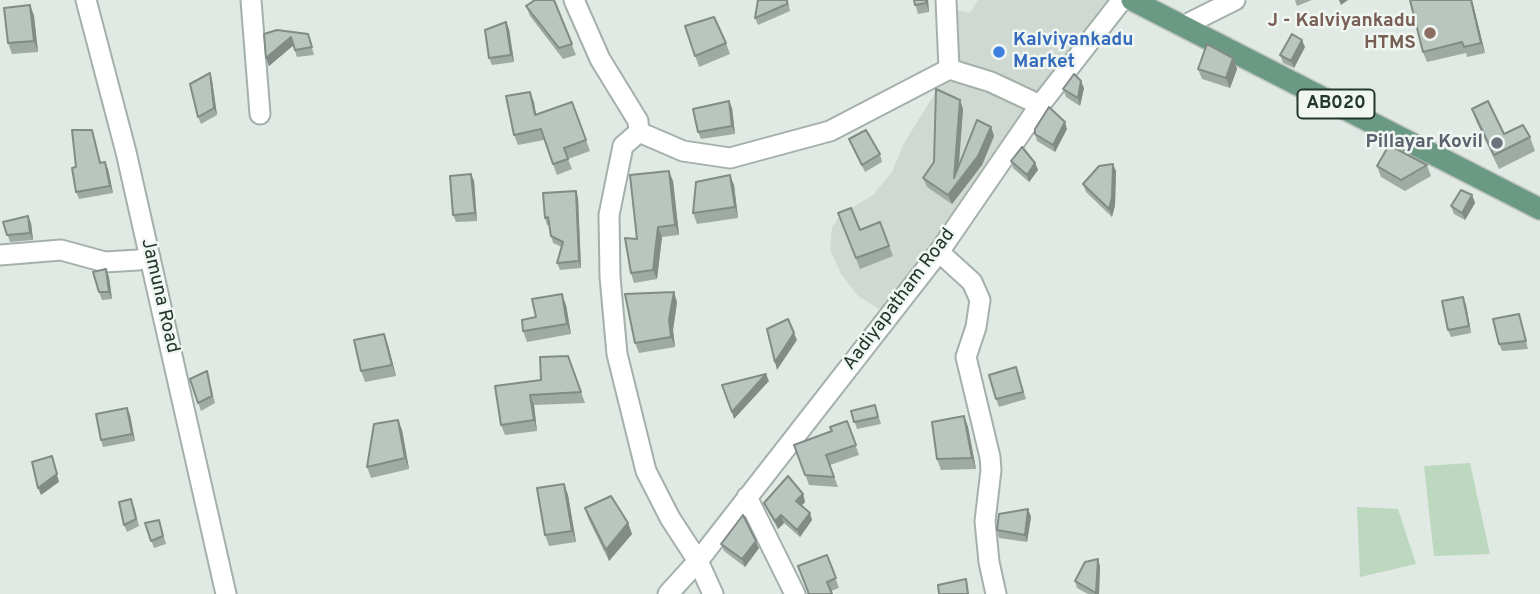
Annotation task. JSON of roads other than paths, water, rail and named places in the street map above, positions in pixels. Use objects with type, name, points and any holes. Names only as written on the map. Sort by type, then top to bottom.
[{"type":"main road","name":"AB020","points":[[1132,0],[1540,209]]},
{"type":"street","name":"Jamuna Road","points":[[86,0],[126,152],[226,594]]},
{"type":"street","points":[[251,0],[260,114]]},
{"type":"street","points":[[574,0],[600,59],[638,121],[639,132]]},
{"type":"street","points":[[946,0],[950,69]]},
{"type":"street","name":"Aadiyapatham Road","points":[[668,594],[698,561],[939,252],[1040,105],[1122,0]]},
{"type":"street","points":[[1183,26],[1235,0]]},
{"type":"street","points":[[639,132],[683,151],[730,158],[830,131],[950,69],[991,82],[1040,105]]},
{"type":"street","points":[[639,132],[623,146],[609,215],[610,276],[617,354],[646,471],[670,518],[698,561],[713,594]]},
{"type":"street","points":[[0,255],[61,250],[104,262],[150,257]]},
{"type":"street","points":[[939,252],[972,282],[980,300],[976,327],[966,357],[990,457],[985,521],[989,562],[996,594]]},
{"type":"street","points":[[747,497],[795,594]]},
{"type":"place","name":"J - Kalviyankadu HTMS","points":[[1430,33]]},
{"type":"place","name":"Kalviyankadu Market","points":[[999,52]]},
{"type":"place","name":"Pillayar Kovil","points":[[1497,143]]}]
